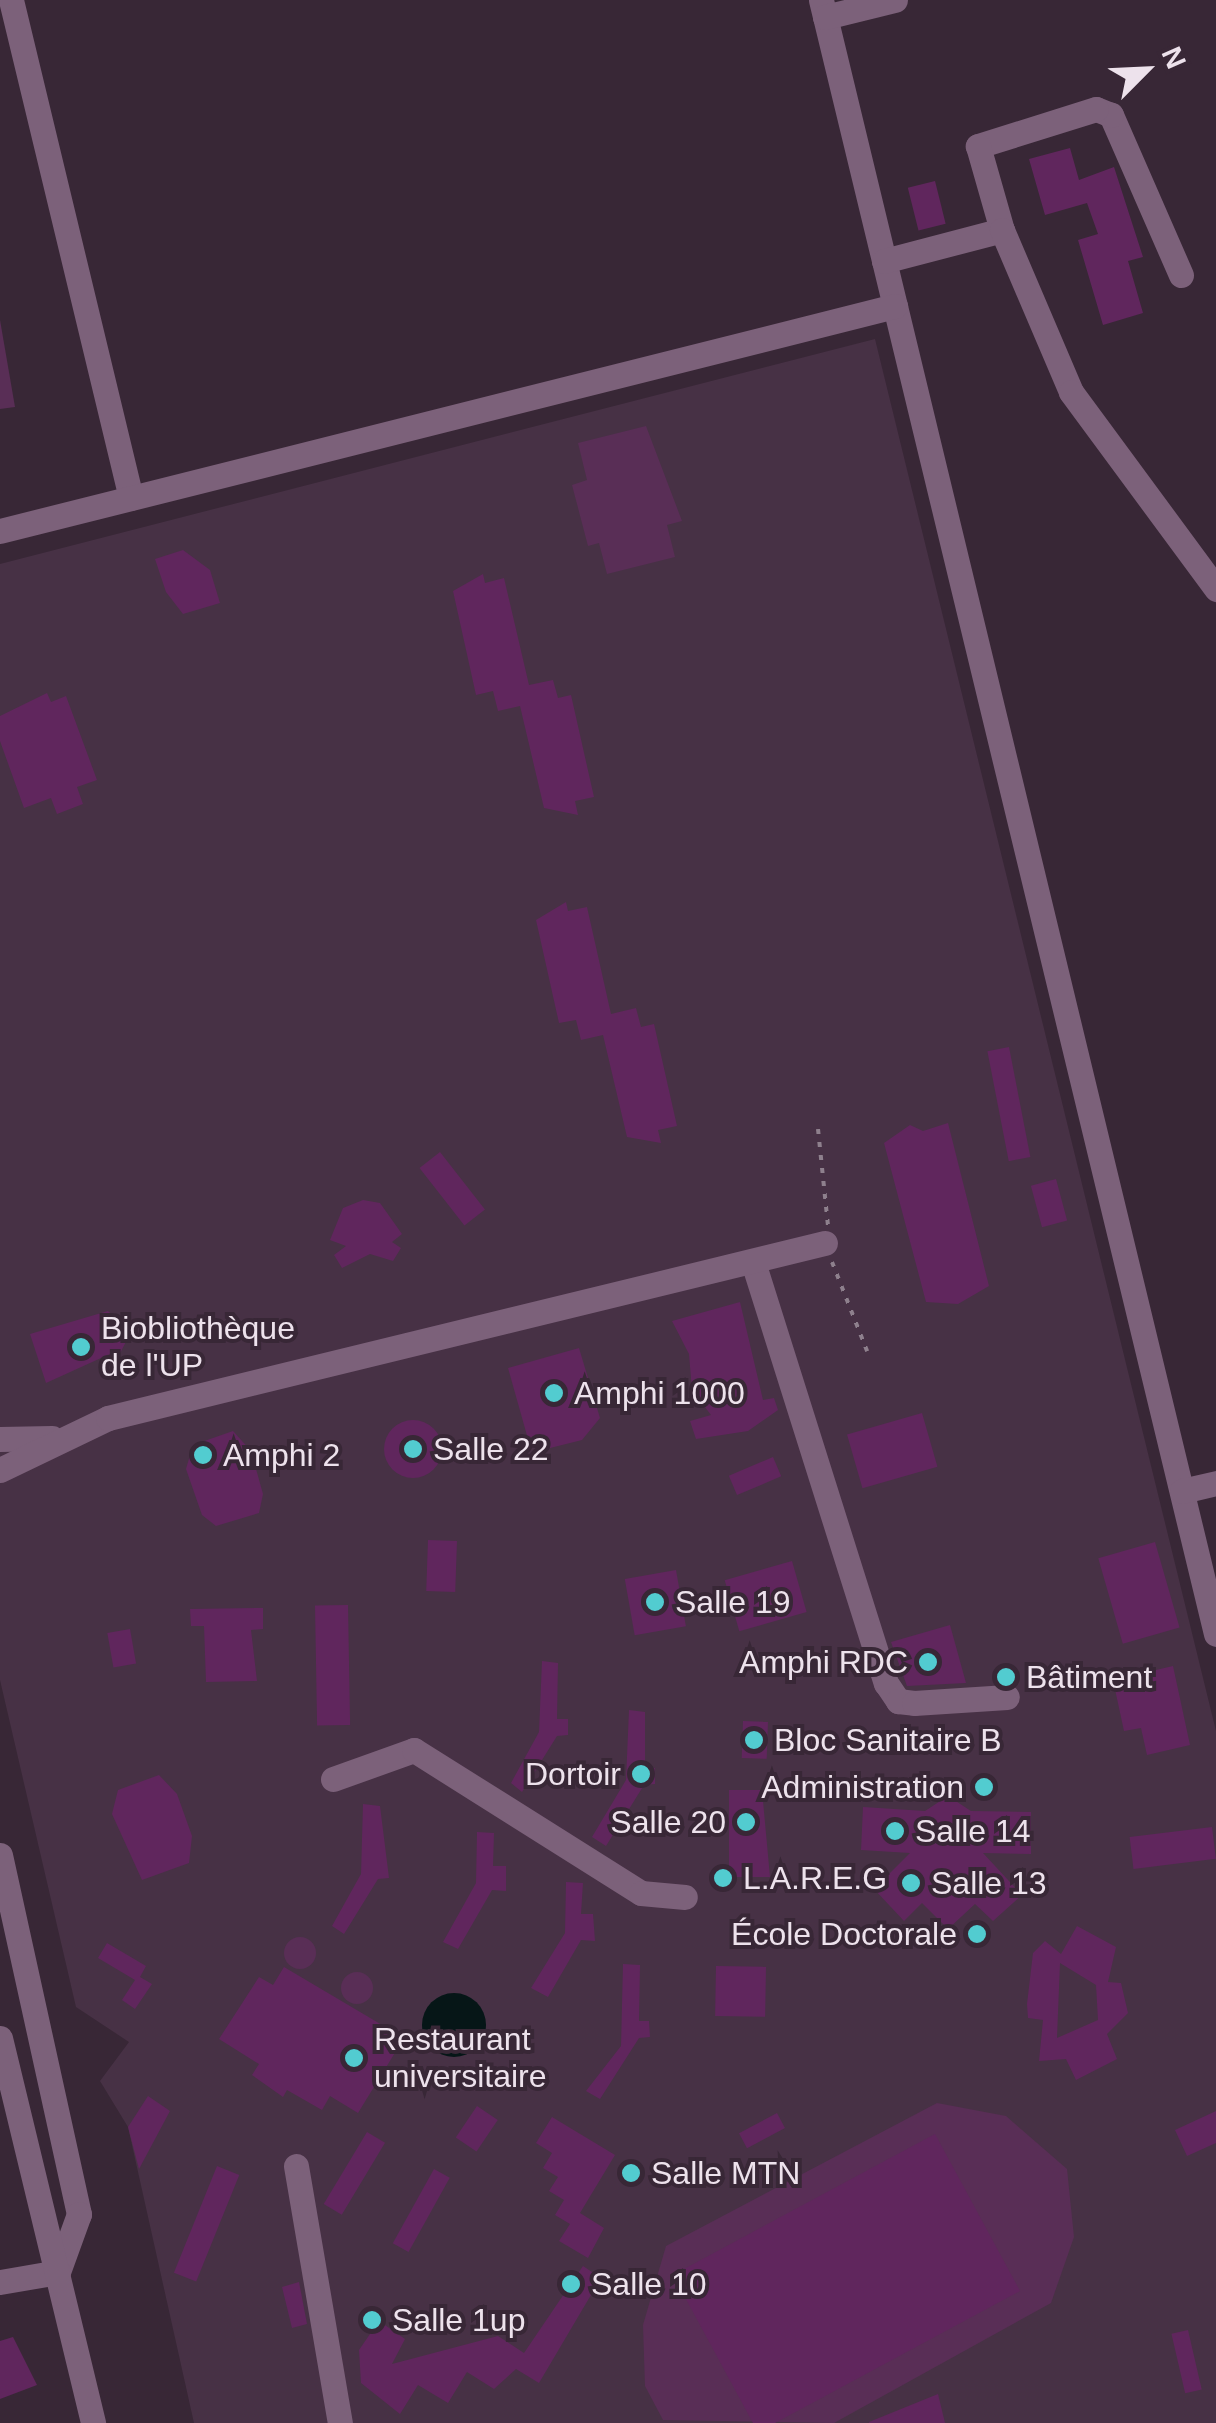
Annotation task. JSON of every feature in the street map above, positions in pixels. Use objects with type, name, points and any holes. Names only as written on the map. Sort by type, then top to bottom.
[{"type":"street","points":[[11,0],[130,498]]},
{"type":"street","points":[[895,0],[823,8],[1216,1634]]},
{"type":"street","points":[[1181,275],[1122,124],[1096,109],[978,146],[1002,230],[1071,392],[1216,589]]},
{"type":"street","points":[[884,261],[1002,230]]},
{"type":"street","points":[[0,531],[895,306]]},
{"type":"street","points":[[0,1439],[52,1438],[825,1243]]},
{"type":"street","points":[[753,1262],[886,1682],[898,1701],[914,1703],[1007,1697]]},
{"type":"street","points":[[0,1470],[52,1438]]},
{"type":"street","points":[[1182,1492],[1216,1483]]},
{"type":"street","points":[[334,1780],[414,1750],[641,1893],[685,1897]]},
{"type":"street","points":[[0,1855],[77,2180],[74,2243],[58,2272]]},
{"type":"street","points":[[0,2038],[93,2423]]},
{"type":"street","points":[[296,2166],[340,2423]]},
{"type":"street","points":[[0,2282],[58,2272]]},
{"type":"shaded area","points":[[0,320],[15,407],[0,409]]},
{"type":"shaded area","points":[[875,339],[1216,1731],[1216,2423],[194,2423],[128,2127],[100,2081],[129,2042],[76,2007],[0,1680],[0,564]]},
{"type":"shaded area","points":[[646,426],[682,521],[667,525],[675,557],[607,574],[599,543],[588,546],[572,485],[587,480],[578,443]]},
{"type":"shaded area","points":[[300,1937],[311,1942],[316,1953],[311,1964],[300,1969],[289,1964],[284,1953],[289,1942]]},
{"type":"shaded area","points":[[357,1972],[369,1976],[373,1988],[369,2000],[357,2004],[345,2000],[341,1988],[345,1976]]},
{"type":"shaded area","points":[[454,1993],[477,2002],[486,2025],[477,2048],[454,2057],[431,2048],[422,2025],[431,2002]]},
{"type":"shaded area","points":[[937,2103],[1006,2116],[1067,2169],[1074,2237],[1051,2303],[834,2423],[663,2420],[645,2386],[643,2325],[666,2246]]},
{"type":"building","points":[[1070,148],[1079,180],[1114,167],[1143,257],[1128,261],[1143,313],[1103,325],[1078,240],[1098,234],[1087,203],[1045,215],[1029,159]]},
{"type":"building","points":[[935,181],[946,224],[918,230],[908,188]]},
{"type":"building","points":[[183,550],[210,570],[220,603],[183,614],[166,592],[155,559]]},
{"type":"building","points":[[483,574],[485,583],[504,578],[529,685],[553,680],[558,698],[571,695],[594,797],[575,801],[578,815],[544,808],[520,706],[498,711],[493,691],[476,695],[453,591]]},
{"type":"building","points":[[47,693],[51,702],[66,696],[97,780],[77,787],[83,804],[57,814],[51,798],[24,808],[0,741],[0,716]]},
{"type":"building","points":[[566,902],[568,911],[587,907],[611,1014],[636,1008],[641,1027],[654,1024],[677,1126],[658,1130],[661,1143],[627,1137],[603,1035],[581,1040],[576,1020],[559,1023],[536,920]]},
{"type":"building","points":[[1009,1047],[1030,1157],[1009,1161],[987,1051]]},
{"type":"building","points":[[948,1123],[989,1286],[958,1304],[926,1302],[884,1143],[910,1125],[923,1131]]},
{"type":"building","points":[[440,1152],[485,1210],[464,1226],[420,1168]]},
{"type":"building","points":[[1056,1179],[1067,1221],[1042,1227],[1031,1186]]},
{"type":"building","points":[[363,1200],[380,1203],[402,1234],[392,1242],[401,1248],[393,1261],[370,1254],[342,1268],[334,1255],[346,1246],[330,1240],[343,1208]]},
{"type":"building","points":[[740,1302],[763,1400],[774,1398],[778,1410],[748,1431],[696,1439],[690,1421],[711,1415],[692,1390],[689,1354],[672,1321]]},
{"type":"building","name":"Biobliothèque de l'UP","points":[[108,1311],[131,1332],[116,1361],[112,1353],[46,1383],[30,1334]]},
{"type":"building","name":"Amphi 1000","points":[[579,1348],[600,1418],[582,1440],[550,1448],[528,1439],[508,1368]]},
{"type":"building","points":[[922,1413],[937,1467],[862,1488],[847,1434]]},
{"type":"building","name":"Salle 22","points":[[413,1420],[433,1429],[442,1449],[433,1469],[413,1478],[393,1469],[384,1449],[393,1429]]},
{"type":"building","points":[[233,1431],[251,1451],[263,1494],[259,1513],[216,1526],[202,1515],[186,1469],[193,1445]]},
{"type":"building","points":[[773,1457],[781,1476],[737,1495],[729,1476]]},
{"type":"building","points":[[428,1540],[457,1541],[455,1592],[426,1591]]},
{"type":"building","points":[[1155,1542],[1180,1628],[1123,1644],[1098,1558]]},
{"type":"building","points":[[792,1561],[807,1612],[739,1631],[725,1580]]},
{"type":"building","name":"Salle 19","points":[[676,1570],[686,1626],[635,1635],[625,1579]]},
{"type":"building","points":[[348,1605],[350,1725],[317,1726],[315,1606]]},
{"type":"building","points":[[263,1608],[263,1629],[251,1630],[257,1681],[206,1682],[204,1626],[191,1626],[190,1609]]},
{"type":"building","name":"Amphi RDC","points":[[950,1625],[966,1683],[907,1686],[891,1642]]},
{"type":"building","points":[[130,1629],[136,1663],[113,1667],[107,1633]]},
{"type":"building","name":"Dortoir","points":[[542,1661],[558,1663],[557,1719],[568,1719],[568,1735],[557,1736],[522,1792],[511,1783],[539,1732]]},
{"type":"building","points":[[1173,1666],[1190,1745],[1147,1755],[1141,1728],[1124,1731],[1113,1680]]},
{"type":"building","name":"Dortoir","points":[[629,1710],[645,1712],[645,1768],[655,1768],[655,1784],[644,1785],[606,1846],[592,1837],[626,1780]]},
{"type":"building","name":"Bloc Sanitaire B","points":[[743,1721],[768,1722],[767,1759],[742,1758]]},
{"type":"building","points":[[159,1775],[177,1794],[192,1836],[189,1863],[142,1880],[112,1814],[118,1790]]},
{"type":"building","name":"Salle 20","points":[[729,1790],[762,1790],[770,1877],[729,1877]]},
{"type":"building","points":[[948,1796],[971,1811],[1031,1812],[1031,1854],[983,1853],[1022,1895],[993,1921],[975,1904],[948,1929],[922,1903],[904,1921],[874,1889],[910,1853],[861,1850],[863,1807],[925,1811]]},
{"type":"building","points":[[363,1804],[380,1806],[389,1878],[378,1879],[344,1934],[332,1926],[361,1874]]},
{"type":"building","points":[[1212,1827],[1216,1859],[1134,1869],[1130,1837]]},
{"type":"building","name":"Dortoir","points":[[477,1832],[494,1833],[493,1866],[506,1866],[506,1891],[492,1890],[458,1949],[443,1942],[476,1883]]},
{"type":"building","name":"Dortoir","points":[[566,1882],[583,1883],[581,1914],[593,1914],[595,1941],[581,1940],[548,1997],[531,1988],[565,1933]]},
{"type":"building","points":[[1077,1926],[1116,1947],[1108,1982],[1121,1983],[1128,2013],[1107,2034],[1117,2059],[1076,2080],[1066,2059],[1039,2061],[1043,2020],[1028,2018],[1033,1953],[1045,1941],[1061,1954]],"holes":[[[1060,1963],[1096,1985],[1098,2020],[1057,2038]]]},
{"type":"building","points":[[107,1943],[146,1966],[140,1977],[152,1984],[135,2009],[122,2000],[135,1980],[98,1958]]},
{"type":"building","points":[[623,1964],[640,1965],[639,2021],[649,2021],[650,2037],[639,2038],[600,2099],[586,2091],[621,2046]]},
{"type":"building","points":[[716,1966],[766,1967],[765,2017],[715,2016]]},
{"type":"building","points":[[284,1967],[404,2038],[358,2113],[330,2096],[322,2110],[287,2090],[283,2097],[252,2075],[259,2064],[219,2039],[259,1977],[273,1985]]},
{"type":"building","points":[[148,2096],[170,2111],[139,2169],[128,2127]]},
{"type":"building","points":[[477,2106],[498,2120],[476,2151],[456,2138]]},
{"type":"building","points":[[1216,2111],[1216,2143],[1187,2156],[1175,2130]]},
{"type":"building","points":[[777,2113],[785,2128],[747,2148],[739,2133]]},
{"type":"building","points":[[552,2117],[615,2155],[580,2213],[604,2228],[588,2258],[559,2241],[570,2224],[555,2215],[564,2200],[549,2191],[558,2177],[543,2168],[552,2153],[536,2143]]},
{"type":"building","points":[[367,2132],[385,2143],[342,2215],[324,2204]]},
{"type":"building","points":[[935,2134],[1020,2291],[775,2423],[753,2423],[673,2275]]},
{"type":"building","points":[[217,2166],[239,2175],[196,2282],[174,2273]]},
{"type":"building","points":[[434,2169],[450,2178],[409,2252],[393,2243]]},
{"type":"building","points":[[583,2266],[601,2278],[539,2383],[516,2369],[494,2389],[467,2372],[448,2403],[418,2385],[400,2414],[361,2383],[359,2350],[379,2321],[405,2339],[392,2364],[498,2336],[524,2353]]},
{"type":"building","points":[[299,2282],[307,2324],[292,2328],[282,2287]]},
{"type":"building","points":[[1188,2330],[1202,2389],[1185,2393],[1171,2334]]},
{"type":"building","points":[[13,2337],[37,2385],[0,2399],[0,2341]]},
{"type":"building","points":[[938,2394],[945,2423],[869,2423],[869,2422]]},
{"type":"place","name":"Biobliothèque de l'UP","points":[[81,1347]]},
{"type":"place","name":"Amphi 1000","points":[[554,1393]]},
{"type":"place","name":"Salle 22","points":[[413,1449]]},
{"type":"place","name":"Amphi 2","points":[[203,1455]]},
{"type":"place","name":"Salle 19","points":[[655,1602]]},
{"type":"place","name":"Amphi RDC","points":[[928,1662]]},
{"type":"place","name":"Bâtiment","points":[[1006,1677]]},
{"type":"place","name":"Bloc Sanitaire B","points":[[754,1740]]},
{"type":"place","name":"Dortoir","points":[[641,1774]]},
{"type":"place","name":"Administration","points":[[984,1787]]},
{"type":"place","name":"Salle 20","points":[[746,1822]]},
{"type":"place","name":"Salle 14","points":[[895,1831]]},
{"type":"place","name":"L.A.R.E.G","points":[[723,1878]]},
{"type":"place","name":"Salle 13","points":[[911,1883]]},
{"type":"place","name":"École Doctorale","points":[[977,1934]]},
{"type":"place","name":"Restaurant universitaire","points":[[354,2058]]},
{"type":"place","name":"Salle MTN","points":[[631,2173]]},
{"type":"place","name":"Salle 10","points":[[571,2284]]},
{"type":"place","name":"Salle 1up","points":[[372,2320]]}]
